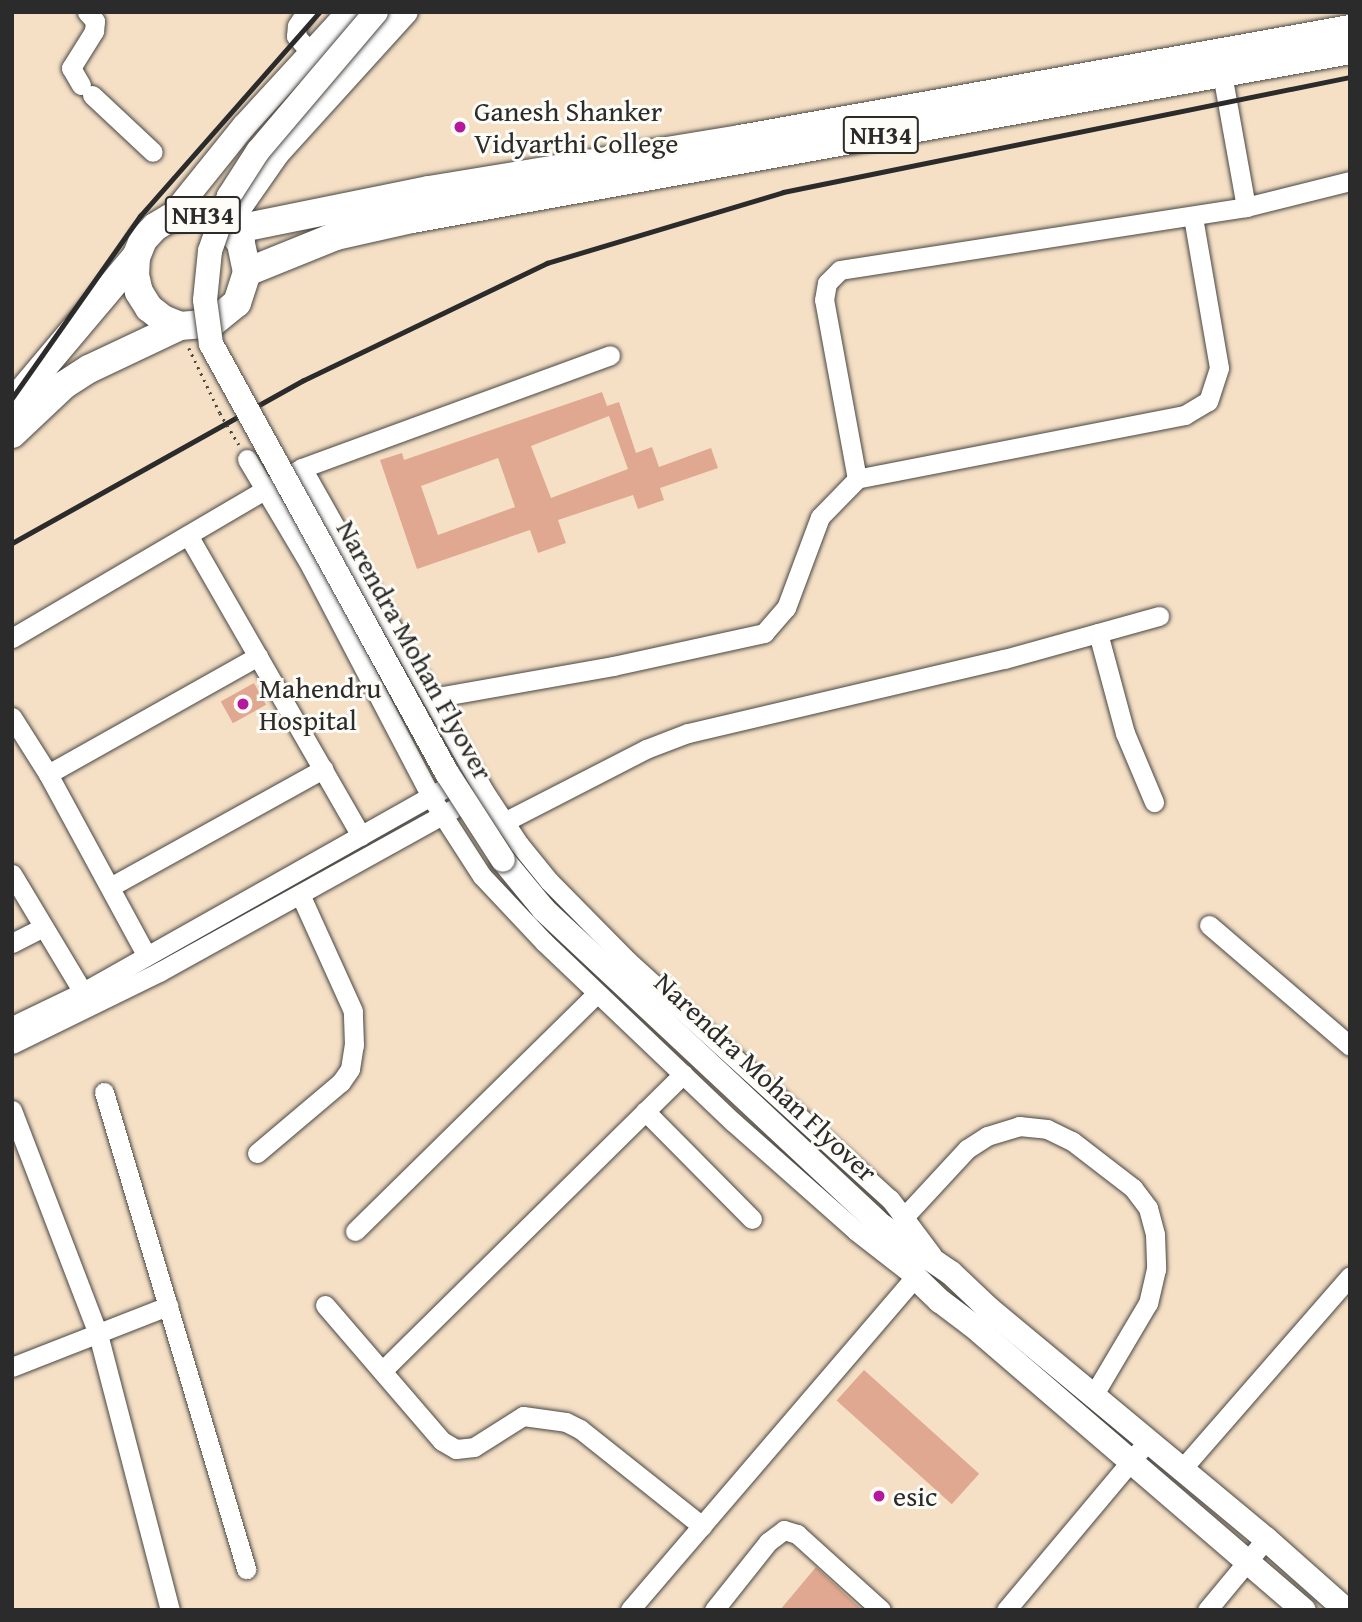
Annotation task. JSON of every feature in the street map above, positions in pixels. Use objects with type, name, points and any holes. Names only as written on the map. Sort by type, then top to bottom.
[{"type":"highway","name":"NH34","points":[[247,272],[336,236],[412,219],[1221,64],[1350,29]]},
{"type":"highway","name":"NH34","points":[[230,228],[429,190],[740,139],[1221,64],[1350,50]]},
{"type":"highway","name":"NH34","points":[[12,404],[136,257],[149,233],[170,218],[200,214],[230,228],[243,250],[247,272],[237,303],[226,314],[196,326],[180,326],[163,319],[149,308],[139,292],[135,275],[136,257]]},
{"type":"highway","name":"NH34","points":[[12,434],[64,385],[89,369],[180,326]]},
{"type":"main road","points":[[170,218],[244,126],[349,12]]},
{"type":"main road","name":"Narendra Mohan Flyover","points":[[376,12],[258,151],[229,196],[210,251],[205,300],[211,344],[447,774],[503,860],[544,910],[938,1265],[1266,1539],[1346,1610]]},
{"type":"main road","points":[[230,228],[278,153],[406,12]]},
{"type":"main road","name":"Narendra Mohan Flyover","points":[[893,1222],[915,1277],[1131,1460],[1247,1564],[1304,1610]]},
{"type":"street","points":[[87,12],[95,20],[94,31],[71,68],[87,90],[153,152]]},
{"type":"street","points":[[306,12],[297,26],[296,36],[312,54]]},
{"type":"street","points":[[1221,64],[1247,207]]},
{"type":"street","points":[[857,479],[824,300],[827,284],[840,270],[1247,207],[1350,181]]},
{"type":"street","points":[[432,698],[613,666],[764,633],[786,608],[820,517],[857,479],[1185,415],[1208,401],[1219,368],[1192,216]]},
{"type":"street","points":[[12,638],[302,468],[610,355]]},
{"type":"street","points":[[243,452],[310,567],[431,797],[482,876],[597,993],[683,1074],[856,1231],[915,1277],[630,1610]]},
{"type":"street","points":[[302,468],[484,791],[549,881],[628,961],[890,1199],[893,1222]]},
{"type":"street","points":[[188,535],[361,835]]},
{"type":"street","points":[[504,822],[646,749],[688,733],[1004,659],[1158,617]]},
{"type":"street","points":[[1098,634],[1125,733],[1154,802]]},
{"type":"street","points":[[48,774],[258,656]]},
{"type":"street","points":[[12,717],[48,774],[147,956]]},
{"type":"street","points":[[110,887],[323,769]]},
{"type":"street","points":[[12,1026],[83,992],[474,772]]},
{"type":"street","points":[[12,1044],[159,972],[484,791]]},
{"type":"street","points":[[12,874],[83,992]]},
{"type":"street","points":[[257,1153],[341,1082],[350,1069],[354,1045],[353,1011],[300,894]]},
{"type":"street","points":[[1209,925],[1350,1046]]},
{"type":"street","points":[[12,943],[43,927]]},
{"type":"street","points":[[355,1231],[597,993]]},
{"type":"street","points":[[382,1371],[683,1074]]},
{"type":"street","points":[[104,1092],[246,1569]]},
{"type":"street","points":[[12,1110],[98,1334],[170,1610]]},
{"type":"street","points":[[645,1111],[752,1219]]},
{"type":"street","points":[[893,1222],[967,1149],[987,1136],[1019,1126],[1047,1129],[1072,1141],[1133,1188],[1148,1208],[1155,1234],[1156,1269],[1148,1303],[1093,1396]]},
{"type":"street","points":[[1181,1470],[1350,1276]]},
{"type":"street","points":[[325,1305],[442,1441],[456,1449],[474,1447],[512,1420],[523,1416],[566,1422],[580,1429],[702,1526]]},
{"type":"street","points":[[12,1367],[168,1306]]},
{"type":"street","points":[[1006,1610],[1148,1441]]},
{"type":"street","points":[[714,1610],[768,1542],[784,1530],[797,1534],[876,1608]]},
{"type":"street","points":[[1207,1610],[1266,1539]]},
{"type":"path","points":[[180,326],[197,369],[243,452]]},
{"type":"building","points":[[602,392],[607,406],[619,402],[636,453],[652,447],[659,467],[711,448],[718,468],[660,488],[664,500],[638,509],[633,495],[558,520],[566,543],[538,553],[530,530],[417,569],[380,460],[402,453],[404,460]],"holes":[[[609,416],[628,469],[551,498],[531,446]],[[498,458],[515,507],[438,535],[421,486]]]},
{"type":"building","points":[[254,683],[266,705],[233,723],[221,701]]},
{"type":"building","points":[[864,1370],[979,1474],[952,1504],[837,1400]]},
{"type":"building","points":[[816,1567],[862,1610],[780,1610]]},
{"type":"railway","points":[[12,398],[140,216],[319,12]]},
{"type":"railway","points":[[12,543],[304,380],[547,263],[783,192],[1350,77]]},
{"type":"place","name":"Ganesh Shanker Vidyarthi College","points":[[460,127]]},
{"type":"place","name":"Mahendru Hospital","points":[[243,704]]},
{"type":"place","name":"esic","points":[[879,1496]]}]
